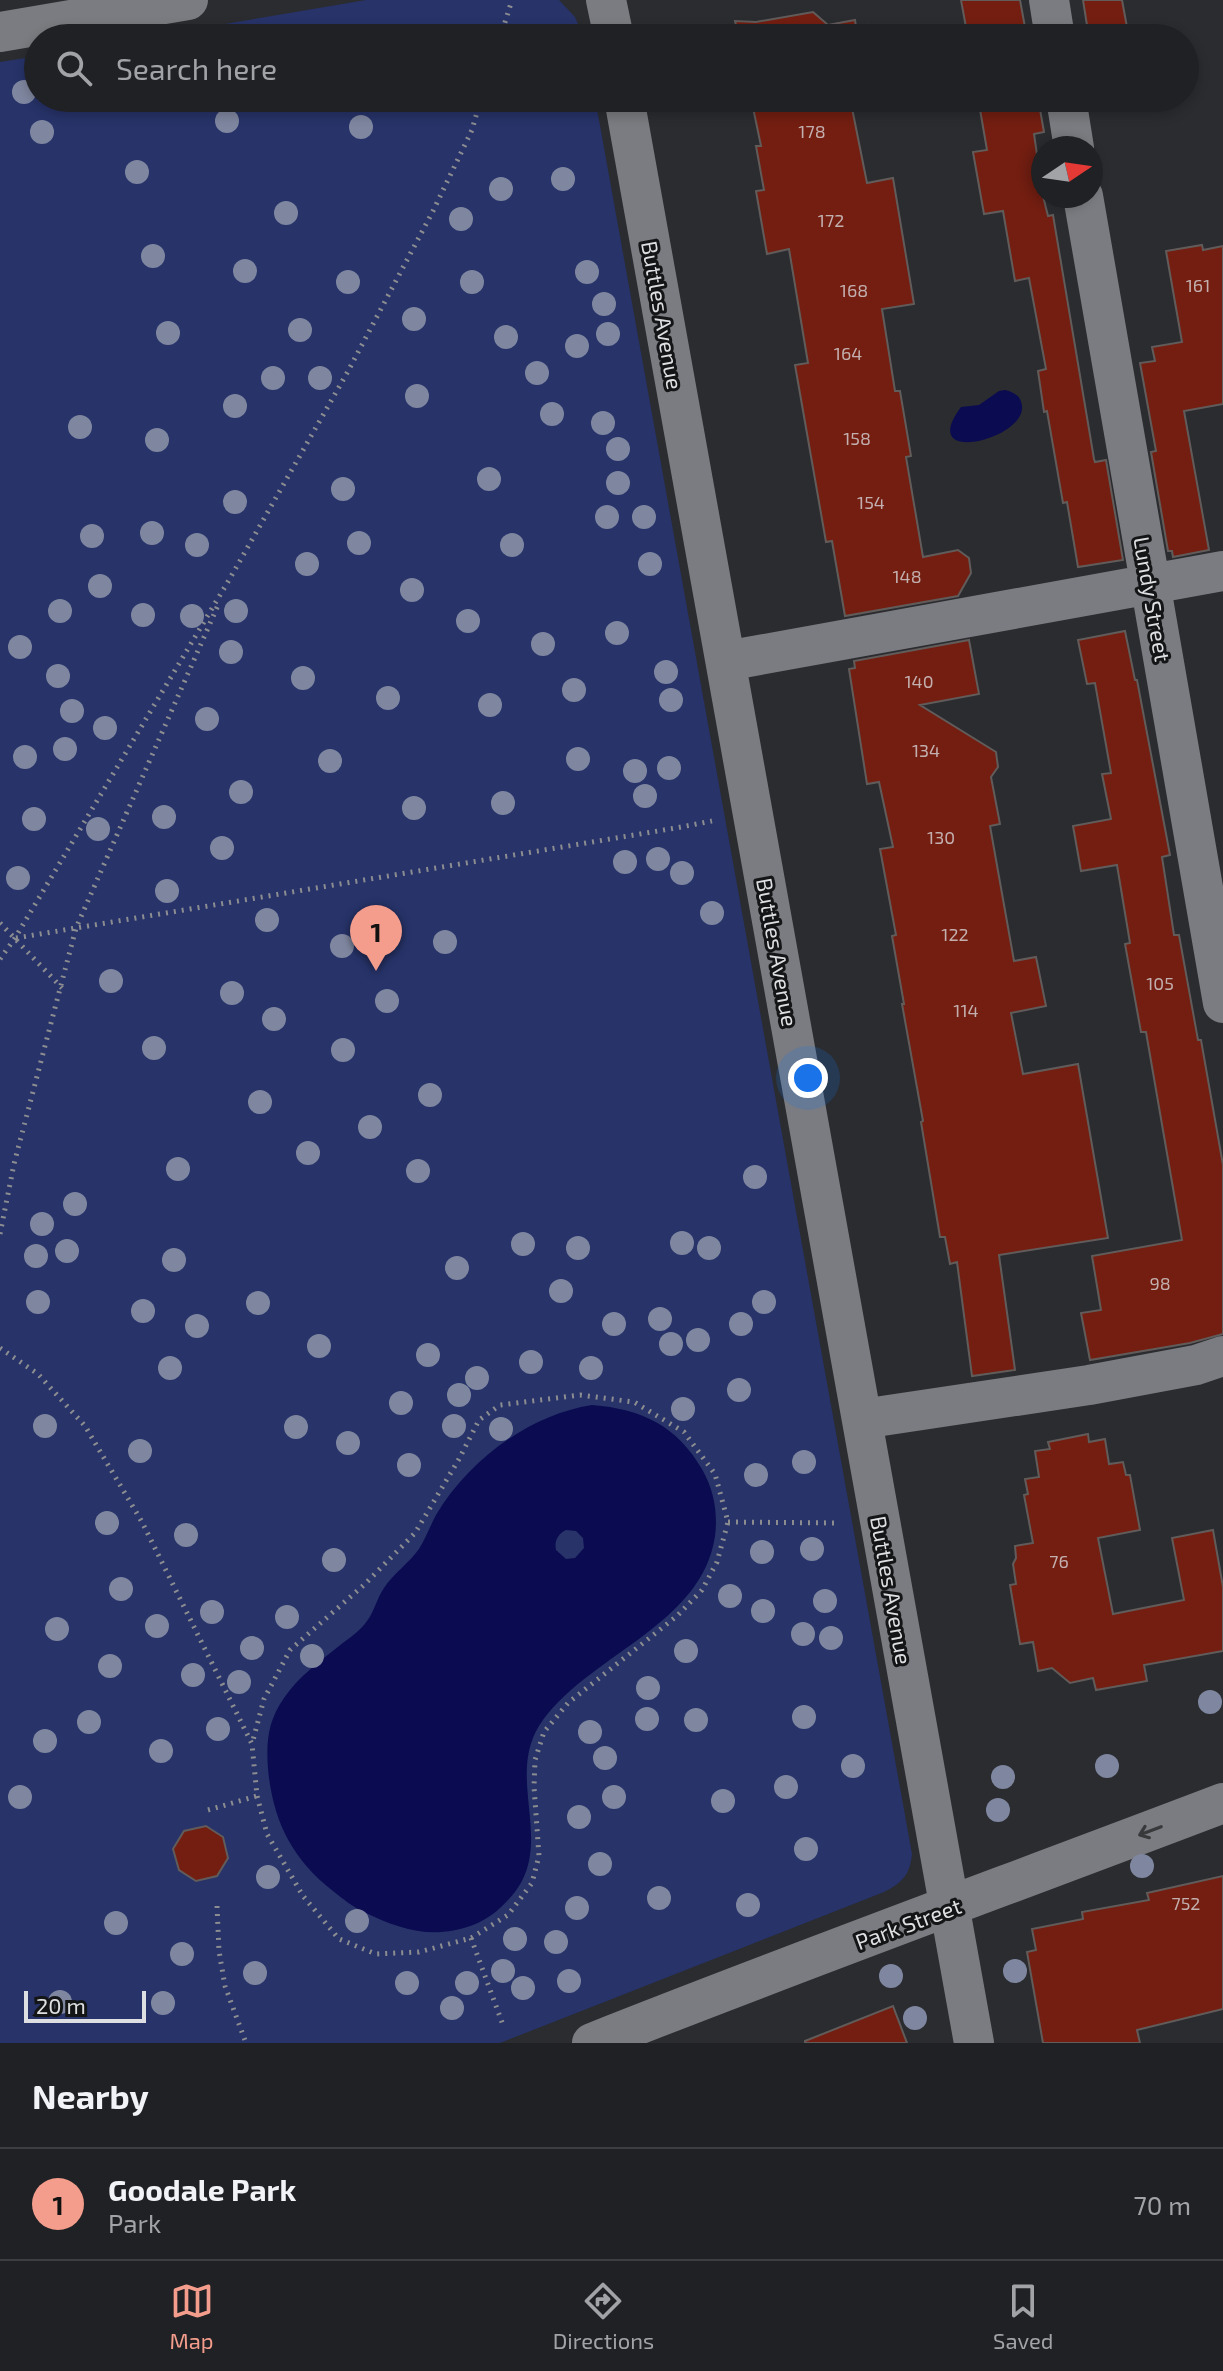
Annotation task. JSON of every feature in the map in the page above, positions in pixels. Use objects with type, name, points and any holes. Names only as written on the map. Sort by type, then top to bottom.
[{"type":"street","points":[[47,24],[188,0]]},
{"type":"street","points":[[606,0],[611,24]]},
{"type":"street","points":[[1049,0],[1053,24]]},
{"type":"street","points":[[0,32],[24,28]]},
{"type":"street","name":"Buttles Avenue","points":[[627,112],[974,2043]]},
{"type":"street","points":[[1068,112],[1072,136]]},
{"type":"street","name":"Lundy Street","points":[[1085,208],[1223,1003]]},
{"type":"street","points":[[726,661],[1223,571]]},
{"type":"street","points":[[862,1419],[1089,1385],[1196,1365],[1223,1356]]},
{"type":"street","name":"Park Street","points":[[592,2043],[1223,1803]]},
{"type":"path","points":[[504,24],[512,0]]},
{"type":"path","points":[[0,959],[229,580],[347,373],[405,267],[472,130],[477,112]]},
{"type":"path","points":[[0,1234],[14,1164],[76,928],[229,580]]},
{"type":"path","points":[[15,938],[712,821]]},
{"type":"path","points":[[0,923],[62,988]]},
{"type":"path","points":[[0,1348],[38,1374],[85,1426],[142,1522],[252,1744]]},
{"type":"path","points":[[580,1395],[634,1402],[684,1432],[715,1474],[728,1522],[717,1562],[702,1590],[677,1616],[568,1703],[544,1732],[535,1760],[539,1856],[532,1883],[508,1915],[471,1938],[419,1952],[376,1954],[339,1939],[303,1896],[267,1834],[257,1796],[252,1744],[264,1699],[290,1650],[365,1584],[415,1533],[479,1420],[500,1405],[580,1395]]},
{"type":"path","points":[[728,1522],[840,1523]]},
{"type":"path","points":[[208,1810],[257,1796]]},
{"type":"path","points":[[217,1906],[219,1951],[225,1986],[246,2043]]},
{"type":"path","points":[[471,1938],[503,2025]]},
{"type":"shaded area","points":[[366,0],[559,0],[578,24],[225,24]]},
{"type":"shaded area","points":[[24,58],[24,112],[598,112],[912,1854],[904,1878],[884,1892],[500,2043],[0,2043],[0,62]]},
{"type":"shaded area","points":[[1005,390],[1016,395],[1022,406],[1019,418],[1008,429],[976,441],[962,442],[952,437],[951,426],[961,407],[979,405]]},
{"type":"shaded area","points":[[592,1405],[626,1411],[656,1422],[682,1442],[703,1471],[714,1502],[715,1536],[706,1567],[688,1594],[665,1618],[559,1701],[539,1726],[530,1747],[527,1769],[530,1858],[523,1879],[509,1899],[497,1911],[473,1925],[444,1932],[417,1931],[391,1924],[360,1910],[333,1891],[306,1866],[287,1838],[274,1806],[268,1769],[271,1723],[296,1683],[364,1625],[384,1588],[419,1549],[436,1515],[465,1476],[503,1443],[569,1410]],"holes":[[[566,1530],[576,1531],[583,1538],[584,1548],[575,1558],[566,1559],[556,1550],[556,1541]]]},
{"type":"building","points":[[961,0],[1020,0],[1024,24],[965,24]]},
{"type":"building","points":[[1083,0],[1122,0],[1126,24],[1087,24]]},
{"type":"building","points":[[813,12],[827,24],[736,24],[735,21],[756,22]]},
{"type":"building","points":[[855,20],[856,24],[833,24]]},
{"type":"building","points":[[754,112],[853,112],[867,183],[893,178],[914,304],[882,309],[895,391],[900,391],[911,456],[906,457],[923,557],[958,550],[969,558],[971,573],[958,596],[845,616],[832,541],[826,542],[795,365],[808,363],[789,249],[767,254],[756,191],[764,190],[756,146],[761,146]]},
{"type":"building","points":[[980,112],[1040,112],[1044,132],[1031,136],[1031,208],[1046,208],[1048,216],[1053,215],[1094,459],[1095,462],[1106,460],[1123,560],[1078,567],[1067,502],[1063,503],[1047,411],[1044,412],[1038,371],[1046,369],[1029,278],[1015,281],[1003,211],[984,214],[973,152],[987,150]]},
{"type":"building","points":[[1202,245],[1203,250],[1223,246],[1223,404],[1184,411],[1209,550],[1173,557],[1172,551],[1168,551],[1151,452],[1156,451],[1140,363],[1155,361],[1152,347],[1182,342],[1166,251]]},
{"type":"building","points":[[1125,631],[1170,855],[1162,857],[1174,935],[1179,935],[1223,1165],[1223,1334],[1190,1343],[1090,1360],[1081,1313],[1101,1310],[1092,1256],[1182,1240],[1146,1032],[1141,1032],[1125,944],[1130,943],[1117,865],[1081,871],[1073,826],[1111,819],[1102,774],[1111,773],[1095,683],[1087,684],[1078,640]]},
{"type":"building","points":[[969,640],[979,694],[920,705],[996,752],[998,767],[991,777],[1000,824],[990,826],[1014,961],[1036,957],[1046,1006],[1011,1013],[1023,1074],[1078,1064],[1108,1238],[999,1255],[1015,1370],[972,1376],[957,1262],[950,1264],[945,1237],[940,1237],[902,1004],[892,936],[896,935],[880,849],[893,847],[879,782],[867,784],[849,669],[855,668],[854,661]]},
{"type":"building","points":[[1088,1434],[1089,1442],[1105,1439],[1109,1464],[1123,1462],[1126,1475],[1130,1475],[1140,1530],[1098,1538],[1113,1614],[1184,1600],[1172,1538],[1213,1530],[1223,1587],[1223,1651],[1144,1665],[1147,1681],[1096,1690],[1093,1678],[1070,1683],[1052,1668],[1038,1671],[1033,1642],[1020,1644],[1010,1585],[1016,1584],[1013,1564],[1015,1546],[1033,1543],[1024,1495],[1028,1494],[1025,1479],[1039,1477],[1035,1451],[1050,1449],[1048,1442]]},
{"type":"building","points":[[206,1826],[223,1837],[228,1858],[217,1876],[196,1881],[179,1870],[173,1849],[184,1831]]},
{"type":"building","points":[[1223,1876],[1223,2009],[1137,2030],[1140,2043],[1043,2043],[1027,1952],[1036,1950],[1032,1929],[1083,1919],[1082,1912],[1149,1900],[1147,1893]]},
{"type":"building","points":[[893,2006],[907,2043],[805,2043],[805,2041]]},
{"type":"place","name":"Goodale Park","points":[[376,971]]}]
